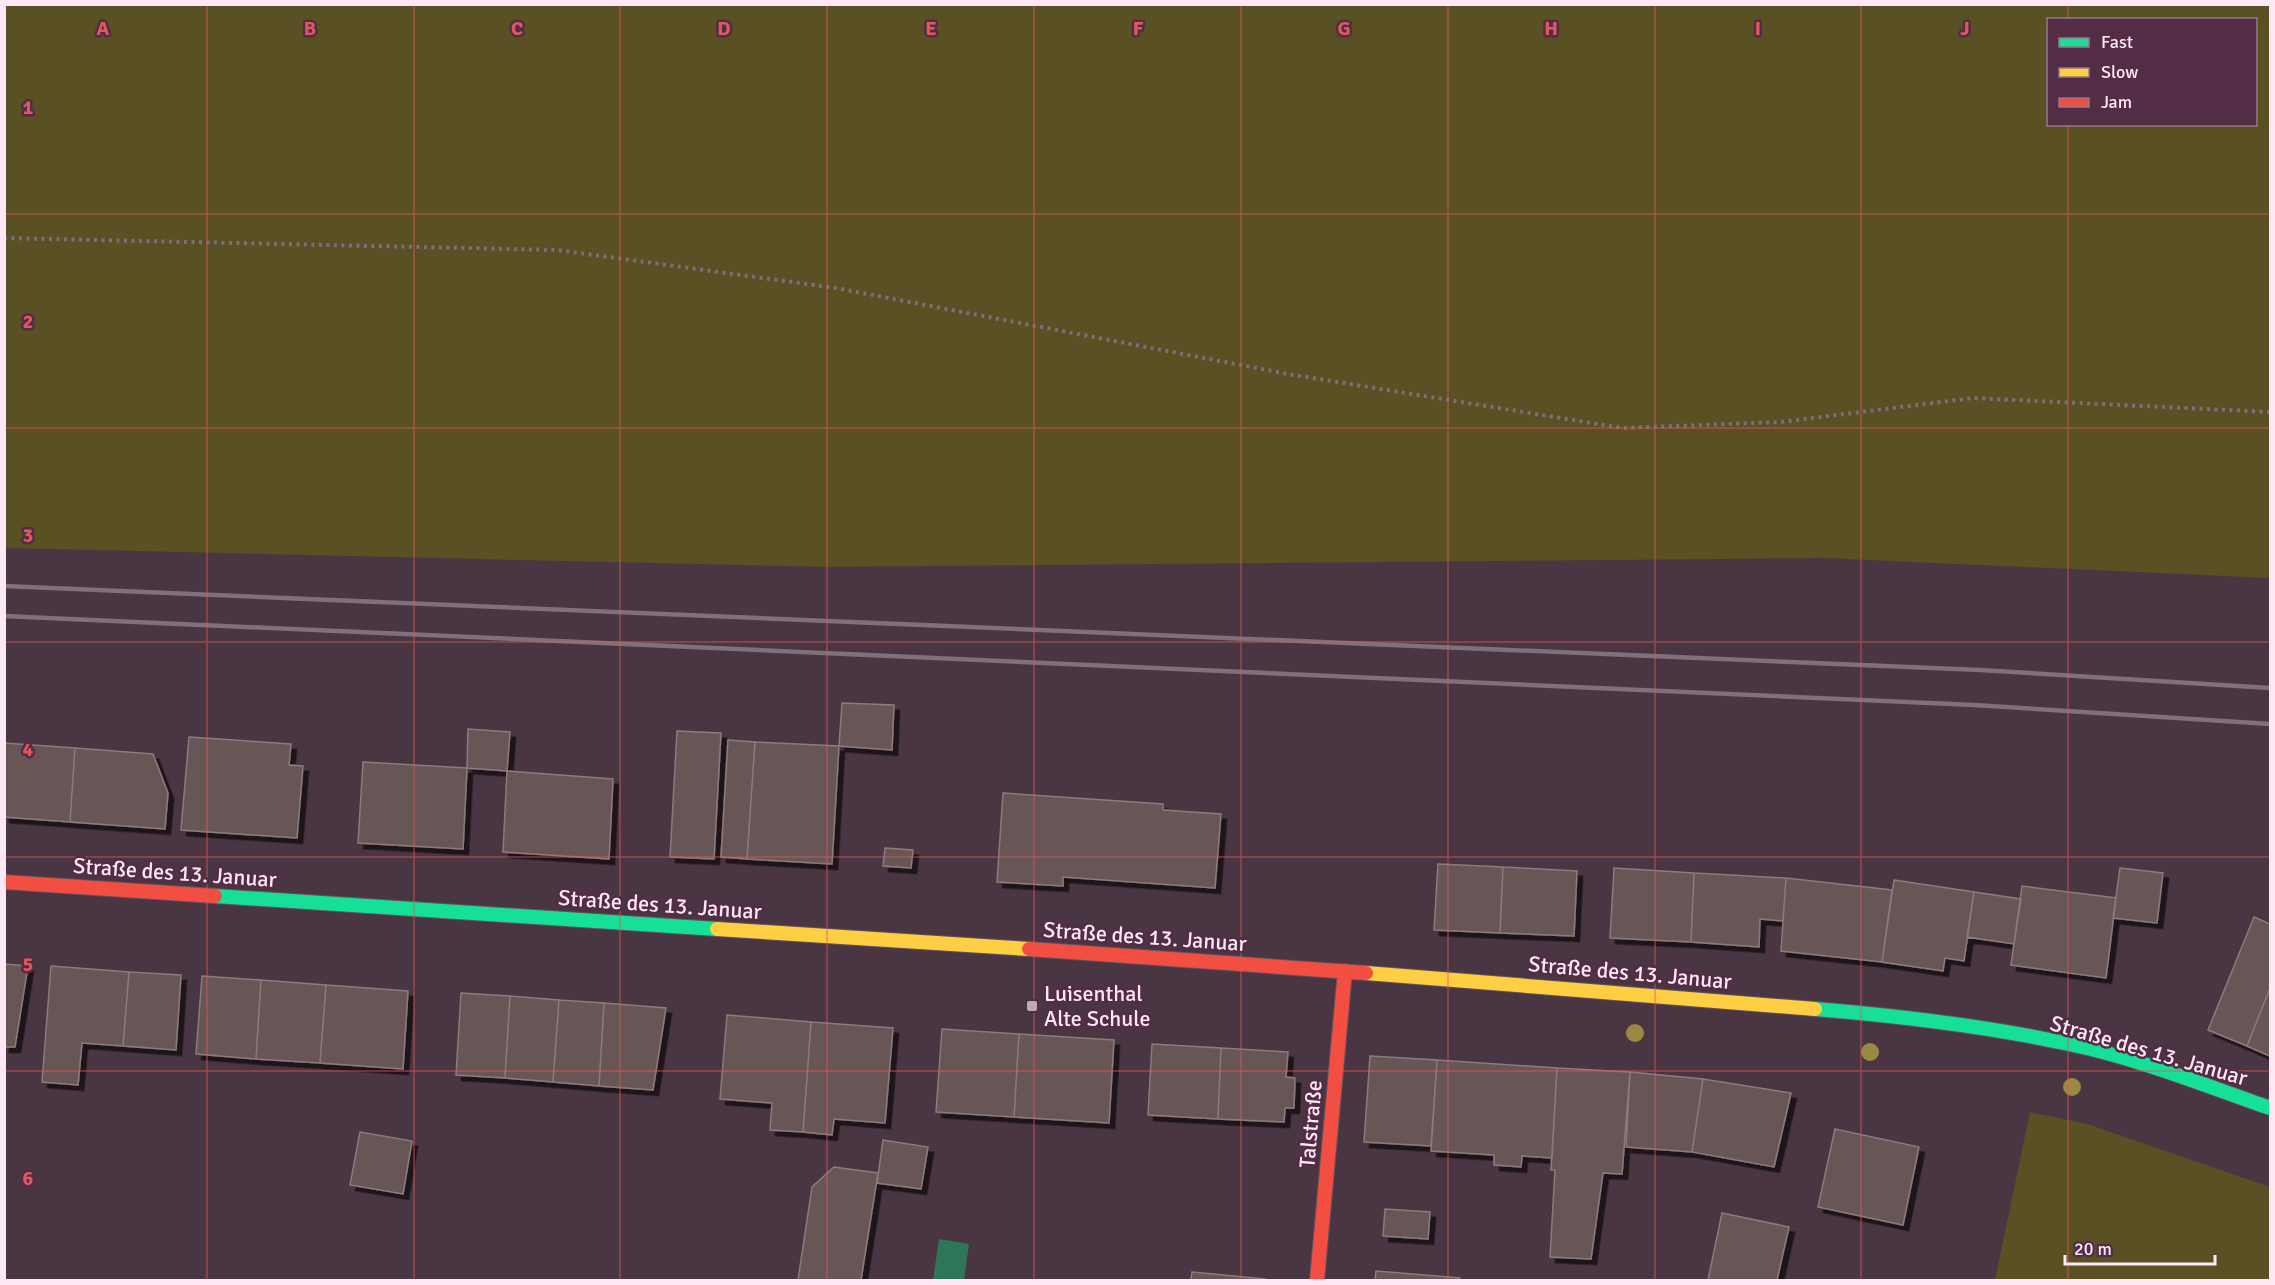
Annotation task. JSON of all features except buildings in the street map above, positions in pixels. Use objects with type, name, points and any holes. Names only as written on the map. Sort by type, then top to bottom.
[{"type":"main road","name":"Straße des 13. Januar","points":[[4,882],[1345,971],[1887,1015],[2070,1044],[2176,1075],[2271,1108]]},
{"type":"main road","name":"Talstraße","points":[[1317,1281],[1345,971]]},
{"type":"path","points":[[4,238],[557,250],[836,288],[1288,374],[1622,428],[1781,422],[1972,398],[2271,412]]},
{"type":"shaded area","points":[[5,4],[2270,5],[2270,578],[1823,558],[826,567],[5,548]]},
{"type":"shaded area","points":[[2030,1112],[2087,1124],[2270,1187],[2270,1280],[1995,1280]]},
{"type":"shaded area","points":[[939,1239],[969,1244],[964,1280],[933,1280]]},
{"type":"railway","points":[[4,586],[1980,670],[2270,688]]},
{"type":"railway","points":[[4,616],[1974,705],[2270,724]]},
{"type":"traffic: fast","points":[[215,896],[717,929]]},
{"type":"traffic: fast","points":[[1815,1009],[1943,1022],[2069,1044],[2145,1064],[2270,1108]]},
{"type":"traffic: slow","points":[[717,929],[1029,949]]},
{"type":"traffic: slow","points":[[1366,973],[1815,1009]]},
{"type":"traffic: jam","points":[[4,882],[215,896]]},
{"type":"traffic: jam","points":[[1029,949],[1366,973]]},
{"type":"traffic: jam","points":[[1317,1280],[1345,971]]},
{"type":"place","name":"Luisenthal Alte Schule","points":[[1032,1006]]}]
